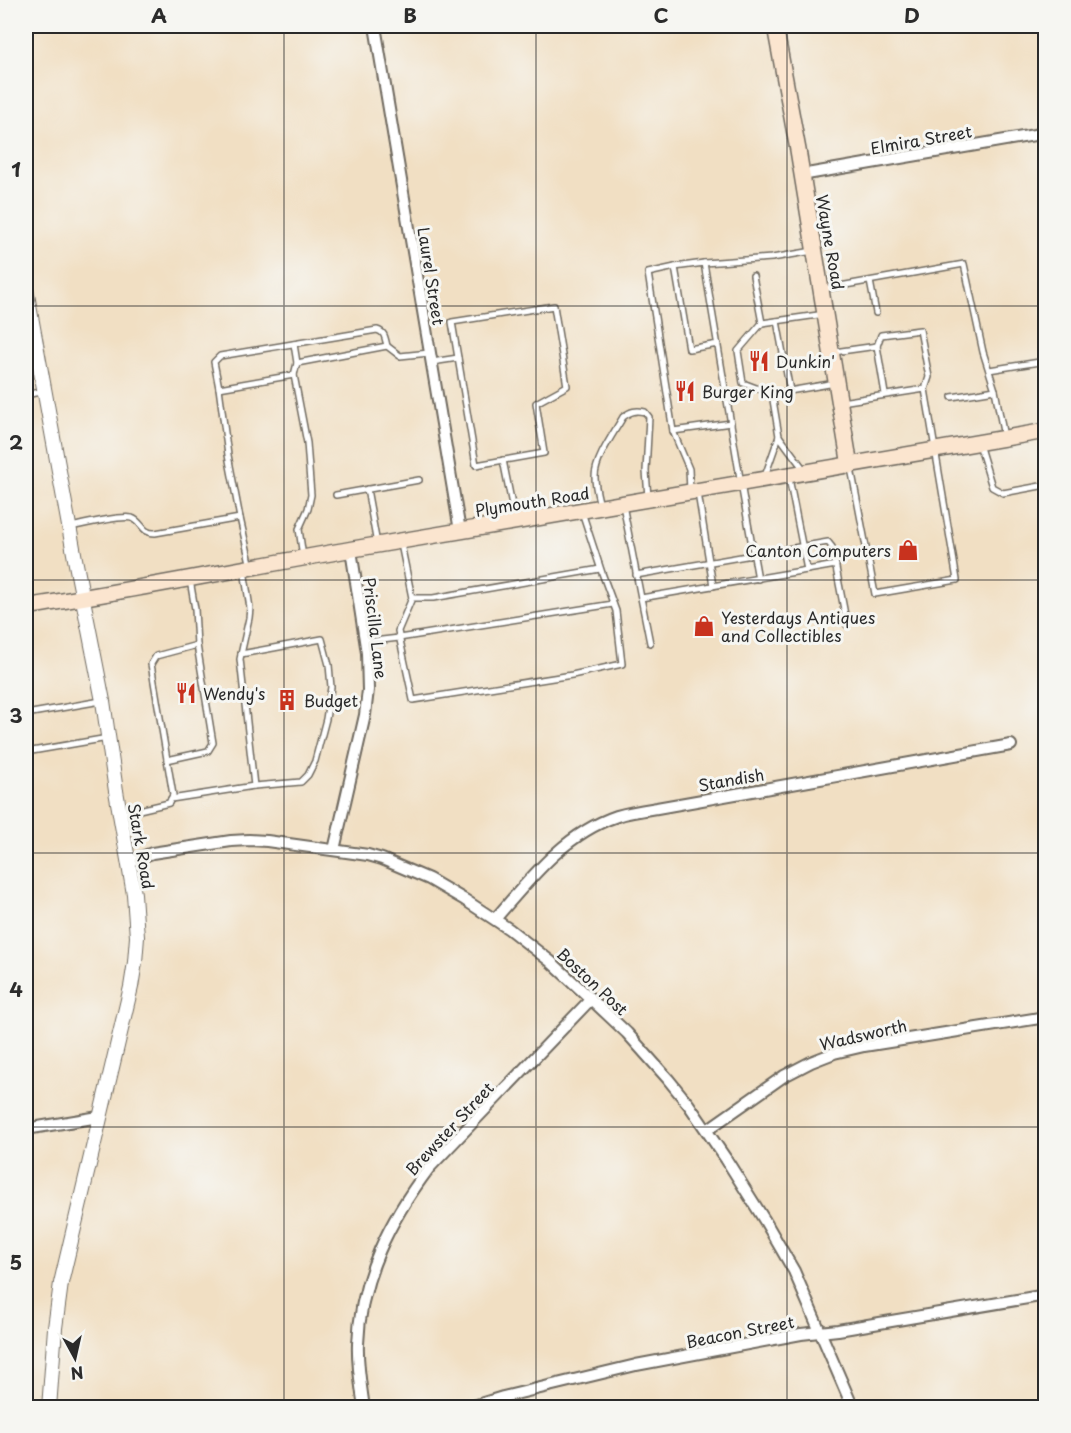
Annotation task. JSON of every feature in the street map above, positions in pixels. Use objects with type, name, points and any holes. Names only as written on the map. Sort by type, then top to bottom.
[{"type":"main road","name":"Wayne Road","points":[[775,26],[850,466]]},
{"type":"main road","name":"Plymouth Road","points":[[26,607],[1046,431]]},
{"type":"street","name":"Laurel Street","points":[[375,26],[460,531]]},
{"type":"street","name":"Elmira Street","points":[[801,175],[1046,133]]},
{"type":"street","name":"Stark Road","points":[[26,289],[110,737],[136,912],[137,937],[131,987],[61,1283],[49,1407]]},
{"type":"street","name":"Priscilla Lane","points":[[334,850],[365,716],[368,690],[369,669],[351,550]]},
{"type":"street","name":"Standish","points":[[495,920],[540,868],[560,849],[587,830],[617,816],[1011,744]]},
{"type":"street","name":"Boston Post","points":[[129,862],[152,853],[231,841],[267,841],[368,855],[429,879],[495,920],[550,961],[627,1033],[668,1079],[707,1130],[794,1271],[853,1407]]},
{"type":"street","name":"Brewster Street","points":[[364,1407],[358,1369],[359,1326],[369,1279],[391,1225],[408,1196],[429,1168],[591,999]]},
{"type":"street","name":"Wadsworth","points":[[707,1130],[784,1076],[834,1053],[864,1046],[1046,1017]]},
{"type":"street","points":[[26,1129],[99,1117]]},
{"type":"street","name":"Beacon Street","points":[[467,1407],[602,1372],[820,1332],[1046,1295]]},
{"type":"lane","points":[[713,586],[689,469],[673,431],[648,273],[704,263],[772,258],[815,251]]},
{"type":"lane","points":[[704,263],[758,579]]},
{"type":"lane","points":[[821,289],[964,264],[983,352],[995,390],[1004,438]]},
{"type":"lane","points":[[675,267],[689,349],[717,344]]},
{"type":"lane","points":[[753,276],[762,323]]},
{"type":"lane","points":[[870,281],[876,313]]},
{"type":"lane","points":[[554,306],[567,386],[536,403],[544,453],[503,460],[476,465],[452,322],[554,306]]},
{"type":"lane","points":[[825,314],[762,323],[738,351],[743,383],[772,394],[837,382]]},
{"type":"lane","points":[[777,321],[790,391]]},
{"type":"lane","points":[[254,786],[240,659],[250,608],[247,568],[214,362],[220,356],[378,330],[384,334],[387,346],[400,356],[458,358]]},
{"type":"lane","points":[[850,466],[875,594],[957,580],[925,388],[929,377],[920,330],[881,335],[876,346],[885,394]]},
{"type":"lane","points":[[294,344],[297,363],[294,375],[307,443],[311,495],[308,509],[299,529],[303,558]]},
{"type":"lane","points":[[297,363],[387,346]]},
{"type":"lane","points":[[832,352],[876,346]]},
{"type":"lane","points":[[989,370],[1046,361]]},
{"type":"lane","points":[[219,388],[294,375]]},
{"type":"lane","points":[[840,402],[925,388]]},
{"type":"lane","points":[[952,397],[995,390]]},
{"type":"lane","points":[[26,395],[44,391]]},
{"type":"lane","points":[[772,394],[779,436],[808,473]]},
{"type":"lane","points":[[600,508],[595,479],[599,460],[623,417],[638,410],[645,412],[649,417],[646,460],[648,500]]},
{"type":"lane","points":[[673,431],[731,423]]},
{"type":"lane","points":[[763,480],[779,436]]},
{"type":"lane","points":[[978,443],[992,486],[1002,493],[1046,485]]},
{"type":"lane","points":[[503,460],[515,522]]},
{"type":"lane","points":[[789,476],[807,570]]},
{"type":"lane","points":[[336,495],[419,480]]},
{"type":"lane","points":[[367,489],[377,545]]},
{"type":"lane","points":[[623,504],[650,643]]},
{"type":"lane","points":[[401,541],[412,598],[398,631],[413,699],[572,675],[622,664],[616,611],[581,511]]},
{"type":"lane","points":[[69,527],[131,518],[140,523],[143,530],[155,533],[240,518]]},
{"type":"lane","points":[[636,575],[828,543],[832,546],[847,626]]},
{"type":"lane","points":[[641,598],[836,566]]},
{"type":"lane","points":[[412,598],[433,598],[600,569]]},
{"type":"lane","points":[[167,760],[208,751],[213,743],[197,645],[190,578]]},
{"type":"lane","points":[[365,642],[613,604]]},
{"type":"lane","points":[[171,799],[254,786],[301,782],[308,775],[315,761],[331,687],[330,664],[322,639],[241,654]]},
{"type":"lane","points":[[120,814],[169,803],[173,795],[151,664],[156,656],[197,645]]},
{"type":"lane","points":[[26,714],[103,701]]},
{"type":"lane","points":[[26,752],[110,737]]},
{"type":"place","name":"Dunkin'","points":[[759,361]]},
{"type":"place","name":"Burger King","points":[[685,391]]},
{"type":"place","name":"Canton Computers","points":[[908,550]]},
{"type":"place","name":"Yesterdays Antiques and Collectibles","points":[[704,626]]},
{"type":"place","name":"Wendy's","points":[[186,693]]},
{"type":"place","name":"Budget","points":[[287,700]]}]
